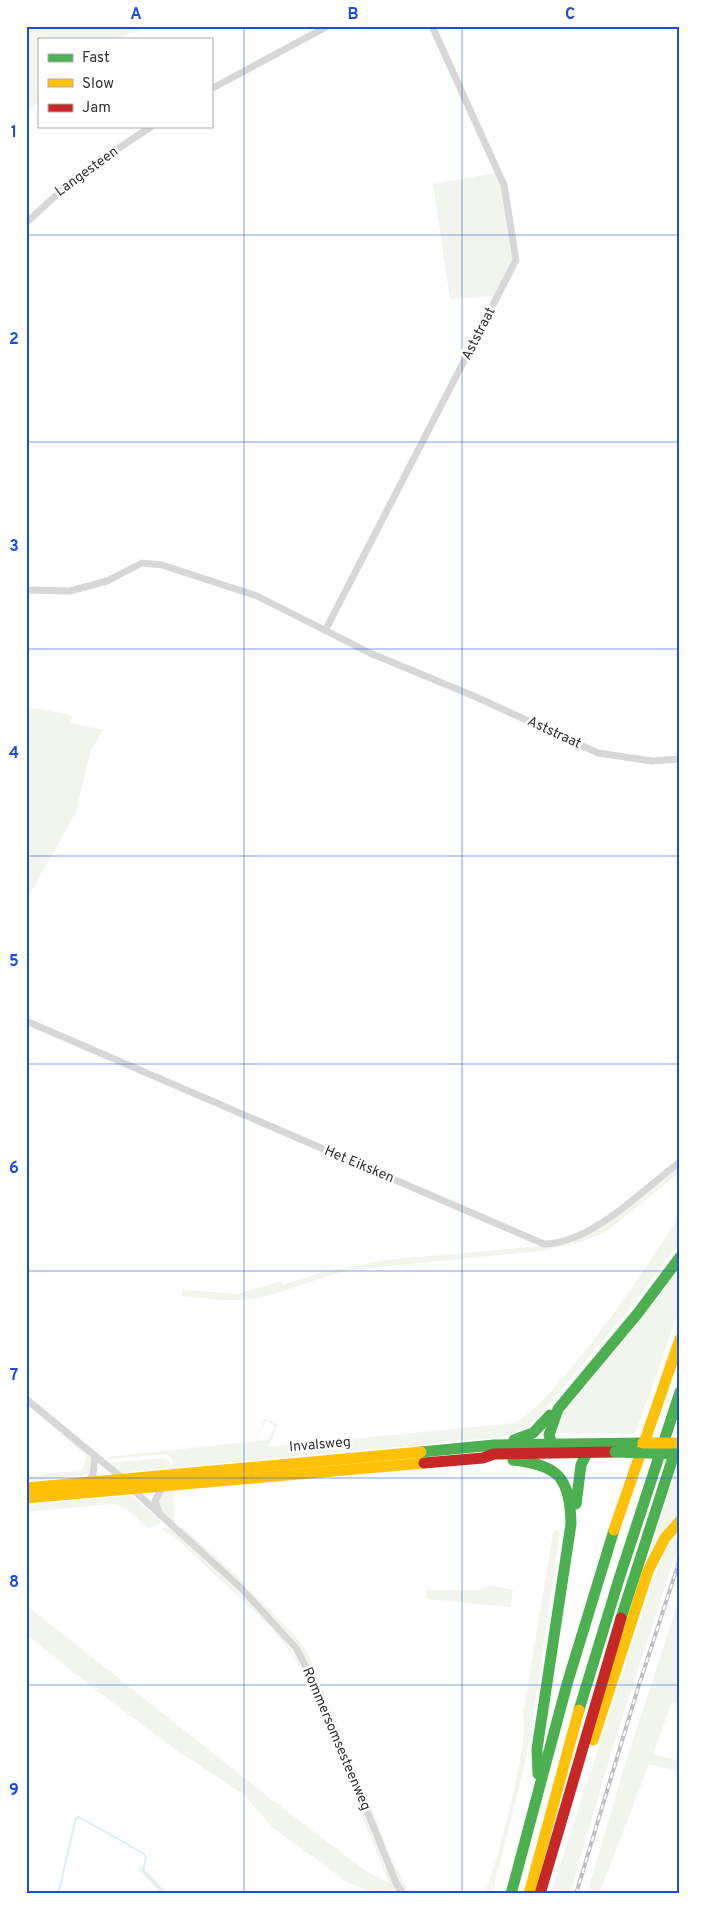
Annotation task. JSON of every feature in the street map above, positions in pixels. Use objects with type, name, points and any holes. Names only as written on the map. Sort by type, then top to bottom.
[{"type":"highway","points":[[494,1444],[521,1438],[533,1433],[558,1409],[638,1312],[680,1257]]},
{"type":"highway","points":[[511,1894],[538,1786],[583,1630],[680,1339]]},
{"type":"highway","points":[[529,1894],[555,1793],[616,1585],[680,1392]]},
{"type":"highway","points":[[553,1448],[549,1425],[558,1409]]},
{"type":"highway","points":[[540,1894],[565,1814],[582,1746],[632,1579],[680,1438]]},
{"type":"highway","points":[[538,1786],[537,1749],[571,1524],[575,1510],[581,1465],[586,1452],[596,1443]]},
{"type":"highway","name":"Invalsweg","points":[[26,1498],[483,1458],[494,1454],[596,1443],[616,1448]]},
{"type":"highway","points":[[616,1448],[680,1443]]},
{"type":"highway","name":"Invalsweg","points":[[26,1488],[494,1444],[586,1452],[616,1448]]},
{"type":"highway","points":[[616,1448],[680,1454]]},
{"type":"highway","points":[[483,1458],[537,1464],[559,1475],[570,1491],[571,1524]]},
{"type":"highway","points":[[565,1814],[572,1804],[648,1571],[664,1538],[680,1521]]},
{"type":"street","points":[[212,88],[328,26]]},
{"type":"street","name":"Aststraat","points":[[326,630],[516,260],[502,178],[432,26]]},
{"type":"street","name":"Langesteen","points":[[26,223],[77,176],[149,128]]},
{"type":"street","name":"Aststraat","points":[[26,590],[55,592],[83,588],[107,581],[135,565],[150,563],[257,596],[370,653],[476,697],[598,753],[652,761],[680,760]]},
{"type":"street","name":"Het Eiksken","points":[[26,1021],[544,1244],[568,1239],[614,1215],[680,1162]]},
{"type":"street","points":[[26,1399],[122,1479]]},
{"type":"street","points":[[87,1482],[93,1475],[95,1456]]},
{"type":"street","points":[[161,1516],[154,1501],[163,1485]]},
{"type":"street","name":"Rommersomsesteenweg","points":[[131,1488],[241,1588],[285,1634],[302,1658],[320,1694],[396,1883],[403,1894]]},
{"type":"shaded area","points":[[26,26],[151,26],[118,38],[38,38],[38,102],[26,112]]},
{"type":"shaded area","points":[[495,173],[501,187],[512,259],[496,296],[450,299],[433,184]]},
{"type":"shaded area","points":[[26,707],[72,715],[71,723],[103,730],[90,752],[76,812],[26,901]]},
{"type":"shaded area","points":[[675,1170],[680,1170],[680,1172],[606,1232],[575,1244],[540,1251],[350,1270],[252,1299],[222,1300],[182,1296],[183,1290],[237,1294],[281,1281],[283,1285],[319,1273],[385,1260],[541,1246],[573,1239]]},
{"type":"shaded area","points":[[680,1215],[680,1242],[630,1308],[543,1412],[527,1426],[515,1433],[494,1438],[181,1467],[174,1467],[172,1459],[166,1454],[110,1459],[105,1457],[268,1440],[275,1426],[266,1421],[255,1438],[265,1418],[278,1425],[268,1447],[515,1423],[544,1399],[584,1352],[627,1295]]},
{"type":"shaded area","points":[[680,1264],[680,1308],[635,1434],[553,1433],[553,1424]]},
{"type":"shaded area","points":[[46,1416],[91,1457],[90,1474],[26,1482],[26,1476],[80,1471],[84,1466],[86,1456],[42,1417]]},
{"type":"shaded area","points":[[164,1458],[169,1460],[170,1467],[121,1473],[106,1463]]},
{"type":"shaded area","points":[[679,1462],[680,1516],[643,1572]]},
{"type":"shaded area","points":[[163,1491],[173,1491],[175,1524],[164,1515],[158,1503]]},
{"type":"shaded area","points":[[131,1495],[161,1521],[159,1524],[148,1528],[125,1508],[113,1504],[26,1512],[26,1505]]},
{"type":"shaded area","points":[[182,1527],[245,1583],[244,1585],[242,1586],[179,1528]]},
{"type":"shaded area","points":[[170,1528],[250,1602],[268,1621],[301,1664],[314,1688],[386,1869],[399,1894],[374,1894],[347,1882],[272,1827],[243,1794],[176,1750],[97,1691],[26,1634],[26,1605],[271,1799],[366,1871],[389,1883],[314,1696],[295,1658],[271,1627],[178,1540],[161,1529]]},
{"type":"shaded area","points":[[555,1530],[560,1531],[531,1731],[523,1772],[492,1894],[484,1894],[504,1832],[517,1774],[522,1748],[523,1715]]},
{"type":"shaded area","points":[[680,1532],[680,1541],[619,1727],[570,1894],[551,1894],[653,1580],[666,1549]]},
{"type":"shaded area","points":[[490,1585],[513,1590],[510,1607],[427,1599],[426,1590],[479,1590]]},
{"type":"shaded area","points":[[250,1590],[294,1634],[308,1653],[393,1862],[410,1894],[406,1894],[397,1880],[309,1665],[292,1638],[249,1592]]},
{"type":"shaded area","points":[[680,1596],[680,1701],[671,1704],[653,1754],[680,1761],[680,1772],[649,1764],[599,1894],[587,1894],[624,1768]]},
{"type":"shaded area","points":[[141,1865],[169,1894],[162,1894],[138,1870]]},
{"type":"waterway","points":[[58,1894],[76,1818],[79,1817],[143,1853],[146,1857],[143,1871],[165,1894]]},
{"type":"railway","points":[[576,1894],[638,1688],[680,1559]]},
{"type":"traffic: fast","points":[[554,1450],[549,1435],[558,1409],[638,1313],[680,1257]]},
{"type":"traffic: fast","points":[[579,1710],[619,1579],[680,1392]]},
{"type":"traffic: fast","points":[[514,1440],[533,1433],[550,1415]]},
{"type":"traffic: fast","points":[[421,1452],[494,1445],[643,1443]]},
{"type":"traffic: fast","points":[[621,1618],[677,1445]]},
{"type":"traffic: fast","points":[[576,1504],[581,1465],[590,1447]]},
{"type":"traffic: fast","points":[[615,1452],[680,1454]]},
{"type":"traffic: fast","points":[[513,1460],[529,1462],[551,1470],[564,1485],[570,1508],[571,1524],[537,1749],[538,1774]]},
{"type":"traffic: fast","points":[[511,1894],[567,1684],[614,1530]]},
{"type":"traffic: slow","points":[[614,1530],[680,1339]]},
{"type":"traffic: slow","points":[[643,1443],[680,1443]]},
{"type":"traffic: slow","points":[[26,1488],[421,1452]]},
{"type":"traffic: slow","points":[[26,1498],[424,1463]]},
{"type":"traffic: slow","points":[[593,1740],[648,1571],[665,1538],[680,1521]]},
{"type":"traffic: slow","points":[[529,1894],[579,1710]]},
{"type":"traffic: jam","points":[[424,1463],[483,1458],[494,1454],[615,1452]]},
{"type":"traffic: jam","points":[[540,1894],[621,1618]]}]
